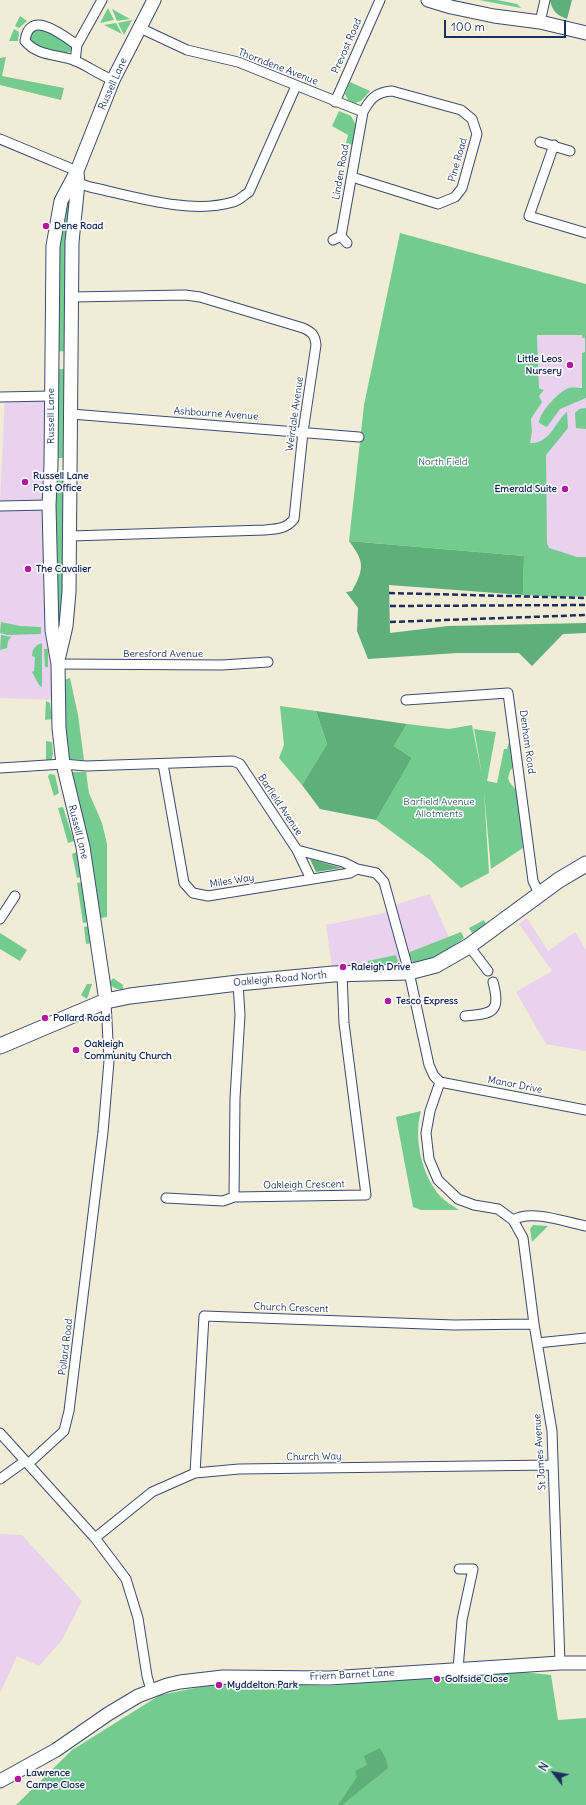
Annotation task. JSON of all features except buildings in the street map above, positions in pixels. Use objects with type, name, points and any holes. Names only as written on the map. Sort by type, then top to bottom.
[{"type":"main road","name":"Russell Lane","points":[[106,1001],[83,846],[63,764],[59,728],[58,664],[52,630],[49,505],[51,465],[53,246],[61,201],[77,177],[113,80],[154,0]]},
{"type":"main road","points":[[428,0],[451,7],[494,16],[540,22],[586,33]]},
{"type":"main road","name":"Russell Lane","points":[[58,664],[66,626],[69,592],[71,536],[70,361],[72,242],[77,177]]},
{"type":"main road","points":[[52,359],[70,361]]},
{"type":"main road","points":[[51,465],[70,465]]},
{"type":"main road","name":"Oakleigh Road North","points":[[0,1046],[106,1001],[130,996],[238,983],[342,974],[409,972],[436,965],[468,946],[540,895],[558,880],[585,866]]},
{"type":"main road","name":"Friern Barnet Lane","points":[[0,1781],[56,1750],[122,1704],[151,1690],[180,1682],[223,1677],[328,1678],[560,1663],[586,1663]]},
{"type":"street","points":[[75,61],[77,44],[102,0]]},
{"type":"street","name":"Prevost Road","points":[[335,102],[380,0]]},
{"type":"street","points":[[540,22],[545,0]]},
{"type":"street","points":[[77,44],[42,25],[33,26],[26,33],[25,41],[30,48],[75,61],[113,80]]},
{"type":"street","name":"Thorndene Avenue","points":[[140,28],[187,50],[238,62],[363,112]]},
{"type":"street","points":[[0,139],[77,177],[90,187],[172,204],[217,206],[235,202],[249,192],[296,86]]},
{"type":"street","name":"Pine Road","points":[[352,177],[438,204],[446,202],[455,197],[462,188],[477,134],[472,119],[461,110],[392,91],[383,92],[371,99],[363,112]]},
{"type":"street","name":"Linden Road","points":[[333,240],[344,239],[352,177],[363,112]]},
{"type":"street","points":[[540,142],[570,151]]},
{"type":"street","points":[[554,145],[529,216],[586,233]]},
{"type":"street","name":"Weirdale Avenue","points":[[71,536],[265,530],[289,526],[294,519],[303,432],[316,344],[315,337],[311,331],[200,297],[185,295],[72,297]]},
{"type":"street","points":[[0,397],[51,396]]},
{"type":"street","name":"Ashbourne Avenue","points":[[71,414],[359,437]]},
{"type":"street","points":[[0,506],[49,505]]},
{"type":"street","name":"Beresford Avenue","points":[[58,664],[222,665],[268,662]]},
{"type":"street","name":"Denham Road","points":[[406,700],[508,692],[533,881],[540,895]]},
{"type":"street","name":"Barfield Avenue","points":[[0,768],[63,764],[86,766],[233,761],[240,764],[297,850],[344,862],[357,869],[376,873],[384,882],[409,972]]},
{"type":"street","name":"Miles Way","points":[[163,764],[184,883],[193,893],[208,896],[350,872],[357,869]]},
{"type":"street","points":[[297,850],[311,879]]},
{"type":"street","points":[[0,918],[14,896]]},
{"type":"street","points":[[468,946],[488,971]]},
{"type":"street","points":[[409,972],[429,1065],[434,1076],[440,1082],[430,1111],[426,1133],[429,1159],[438,1180],[458,1199],[474,1205],[498,1209],[513,1220],[520,1216],[530,1214],[586,1226]]},
{"type":"street","name":"Oakleigh Crescent","points":[[234,1197],[366,1195],[344,1023],[342,974]]},
{"type":"street","points":[[465,1016],[485,1015],[496,1005],[497,999],[493,982]]},
{"type":"street","points":[[166,1198],[223,1201],[234,1197],[235,1098],[240,1015],[238,983]]},
{"type":"street","name":"Pollard Road","points":[[0,1479],[26,1462],[64,1431],[69,1410],[109,1061],[106,1001]]},
{"type":"street","name":"Manor Drive","points":[[440,1082],[586,1110]]},
{"type":"street","name":"St James Avenue","points":[[513,1220],[523,1238],[534,1324],[552,1431],[560,1663]]},
{"type":"street","name":"Church Crescent","points":[[195,1473],[204,1316],[454,1325],[534,1324]]},
{"type":"street","points":[[537,1343],[586,1338]]},
{"type":"street","points":[[0,1433],[95,1538],[126,1578],[138,1618],[147,1676],[151,1690]]},
{"type":"street","name":"Church Way","points":[[95,1538],[152,1492],[195,1473],[239,1470],[553,1465]]},
{"type":"street","points":[[458,1569],[473,1569],[462,1620],[458,1669]]},
{"type":"shaded area","points":[[537,335],[586,335],[586,596],[562,597],[523,595],[529,446],[532,432],[531,419],[542,402],[539,396],[544,390],[539,388]]},
{"type":"shaded area","points":[[5,397],[49,398],[57,700],[0,698],[0,501]]},
{"type":"shaded area","points":[[430,894],[456,954],[436,965],[333,974],[326,925],[385,913],[391,906]]},
{"type":"shaded area","points":[[527,918],[548,951],[575,932],[586,950],[586,1051],[546,1044],[516,992],[552,971],[519,924]]},
{"type":"shaded area","points":[[0,1534],[22,1535],[82,1601],[62,1640],[39,1666],[17,1656],[0,1693]]},
{"type":"green space","points":[[479,0],[497,0],[517,4],[521,8]]},
{"type":"green space","points":[[550,0],[572,0],[567,19],[560,16],[556,12],[552,7]]},
{"type":"green space","points":[[108,8],[114,20],[100,23]]},
{"type":"green space","points":[[112,9],[130,19],[117,21]]},
{"type":"green space","points":[[20,16],[27,21],[19,28],[15,26]]},
{"type":"green space","points":[[132,20],[124,35],[118,23]]},
{"type":"green space","points":[[116,23],[122,34],[104,25]]},
{"type":"green space","points":[[14,29],[19,32],[18,41],[9,41]]},
{"type":"green space","points":[[38,29],[44,30],[70,43],[72,46],[70,52],[66,53],[51,51],[40,48],[32,42],[30,37],[32,32]]},
{"type":"green space","points":[[6,57],[2,76],[64,88],[61,100],[0,85],[0,58]]},
{"type":"green space","points":[[350,82],[370,91],[361,101],[355,103],[348,100],[345,94]]},
{"type":"green space","points":[[339,111],[351,116],[356,125],[352,145],[346,143],[348,135],[332,126]]},
{"type":"green space","points":[[64,203],[70,204],[65,351],[53,352],[53,289]]},
{"type":"green space","name":"North Field","points":[[400,233],[586,284],[586,398],[560,409],[547,427],[539,423],[546,408],[560,393],[569,388],[582,388],[582,353],[585,352],[585,338],[582,338],[582,335],[537,335],[539,388],[544,390],[539,396],[542,402],[531,419],[532,432],[530,443],[537,442],[547,437],[567,412],[568,428],[546,455],[547,543],[549,548],[577,557],[586,557],[586,596],[562,597],[523,595],[524,556],[349,541],[364,405]]},
{"type":"green space","points":[[52,369],[65,369],[64,458],[52,458]]},
{"type":"green space","points":[[586,408],[586,429],[576,428],[575,413],[579,409]]},
{"type":"green space","points":[[52,475],[63,475],[65,487],[63,600],[61,625],[54,624]]},
{"type":"green space","points":[[349,541],[524,556],[523,595],[389,585],[390,633],[448,626],[586,623],[586,633],[563,634],[532,666],[519,653],[457,653],[368,659],[357,631],[358,608],[346,592],[352,591],[361,570],[358,554]]},
{"type":"green space","points":[[1,622],[20,626],[41,627],[41,634],[8,635],[0,633]]},
{"type":"green space","points":[[1,635],[11,637],[8,641],[7,648],[0,650]]},
{"type":"green space","points":[[42,643],[42,687],[39,685],[32,672],[34,671],[35,657],[32,656],[34,648]]},
{"type":"green space","points":[[44,649],[48,649],[48,667],[45,667]]},
{"type":"green space","points":[[70,678],[78,715],[84,760],[67,759],[64,680]]},
{"type":"green space","points":[[46,701],[50,703],[52,719],[45,720]]},
{"type":"green space","points":[[280,706],[316,711],[327,744],[302,785],[279,758],[284,745]]},
{"type":"green space","points":[[316,711],[407,724],[394,746],[412,758],[376,820],[320,809],[302,785],[327,744]]},
{"type":"green space","name":"Barfield Avenue Allotments","points":[[407,724],[449,729],[472,725],[482,775],[474,729],[496,732],[487,781],[497,783],[504,749],[507,749],[510,739],[514,766],[510,771],[508,778],[510,783],[517,791],[523,848],[491,869],[484,792],[489,873],[461,888],[430,860],[376,820],[412,758],[394,746]]},
{"type":"green space","points":[[46,741],[52,742],[53,754],[51,761],[46,761]]},
{"type":"green space","points":[[68,772],[86,772],[89,793],[102,823],[107,844],[107,917],[100,918],[94,875]]},
{"type":"green space","points":[[50,774],[55,775],[59,793],[54,796],[48,776]]},
{"type":"green space","points":[[63,807],[74,841],[68,843],[58,808]]},
{"type":"green space","points":[[77,852],[83,877],[77,878],[72,854]]},
{"type":"green space","points":[[310,859],[342,868],[316,872]]},
{"type":"green space","points":[[83,882],[89,922],[83,923],[77,883]]},
{"type":"green space","points":[[484,920],[486,925],[472,933],[469,928]]},
{"type":"green space","points":[[89,926],[92,943],[86,944],[84,927]]},
{"type":"green space","points":[[461,932],[464,938],[433,959],[420,963],[413,962],[409,955],[410,952]]},
{"type":"green space","points":[[0,933],[27,950],[20,961],[0,949]]},
{"type":"green space","points":[[396,955],[399,965],[397,966],[368,967],[368,961]]},
{"type":"green space","points":[[113,978],[123,985],[123,990],[109,984]]},
{"type":"green space","points":[[87,984],[92,984],[87,999],[81,995]]},
{"type":"green space","points":[[421,1111],[418,1133],[424,1168],[434,1188],[441,1197],[459,1210],[421,1210],[413,1207],[396,1117]]},
{"type":"green space","points":[[533,1225],[548,1226],[532,1242],[530,1229]]},
{"type":"green space","points":[[504,1670],[551,1675],[558,1720],[586,1718],[586,1805],[16,1805],[72,1750],[160,1695],[226,1682],[328,1686]]},
{"type":"green space","points":[[380,1748],[386,1759],[388,1768],[342,1805],[338,1805],[357,1777],[355,1771],[367,1765],[364,1756]]},
{"type":"railway","points":[[389,593],[586,598]]},
{"type":"railway","points":[[390,606],[586,605]]},
{"type":"railway","points":[[390,622],[586,615]]},
{"type":"place","name":"Dene Road","points":[[46,226]]},
{"type":"place","name":"Little Leos Nursery","points":[[570,365]]},
{"type":"place","name":"Russell Lane Post Office","points":[[25,482]]},
{"type":"place","name":"Emerald Suite","points":[[565,489]]},
{"type":"place","name":"The Cavalier","points":[[28,569]]},
{"type":"place","name":"Raleigh Drive","points":[[343,967]]},
{"type":"place","name":"Tesco Express","points":[[388,1001]]},
{"type":"place","name":"Pollard Road","points":[[45,1018]]},
{"type":"place","name":"Oakleigh Community Church","points":[[76,1050]]},
{"type":"place","name":"Golfside Close","points":[[437,1679]]},
{"type":"place","name":"Myddelton Park","points":[[219,1685]]},
{"type":"place","name":"Lawrence Campe Close","points":[[18,1779]]}]
